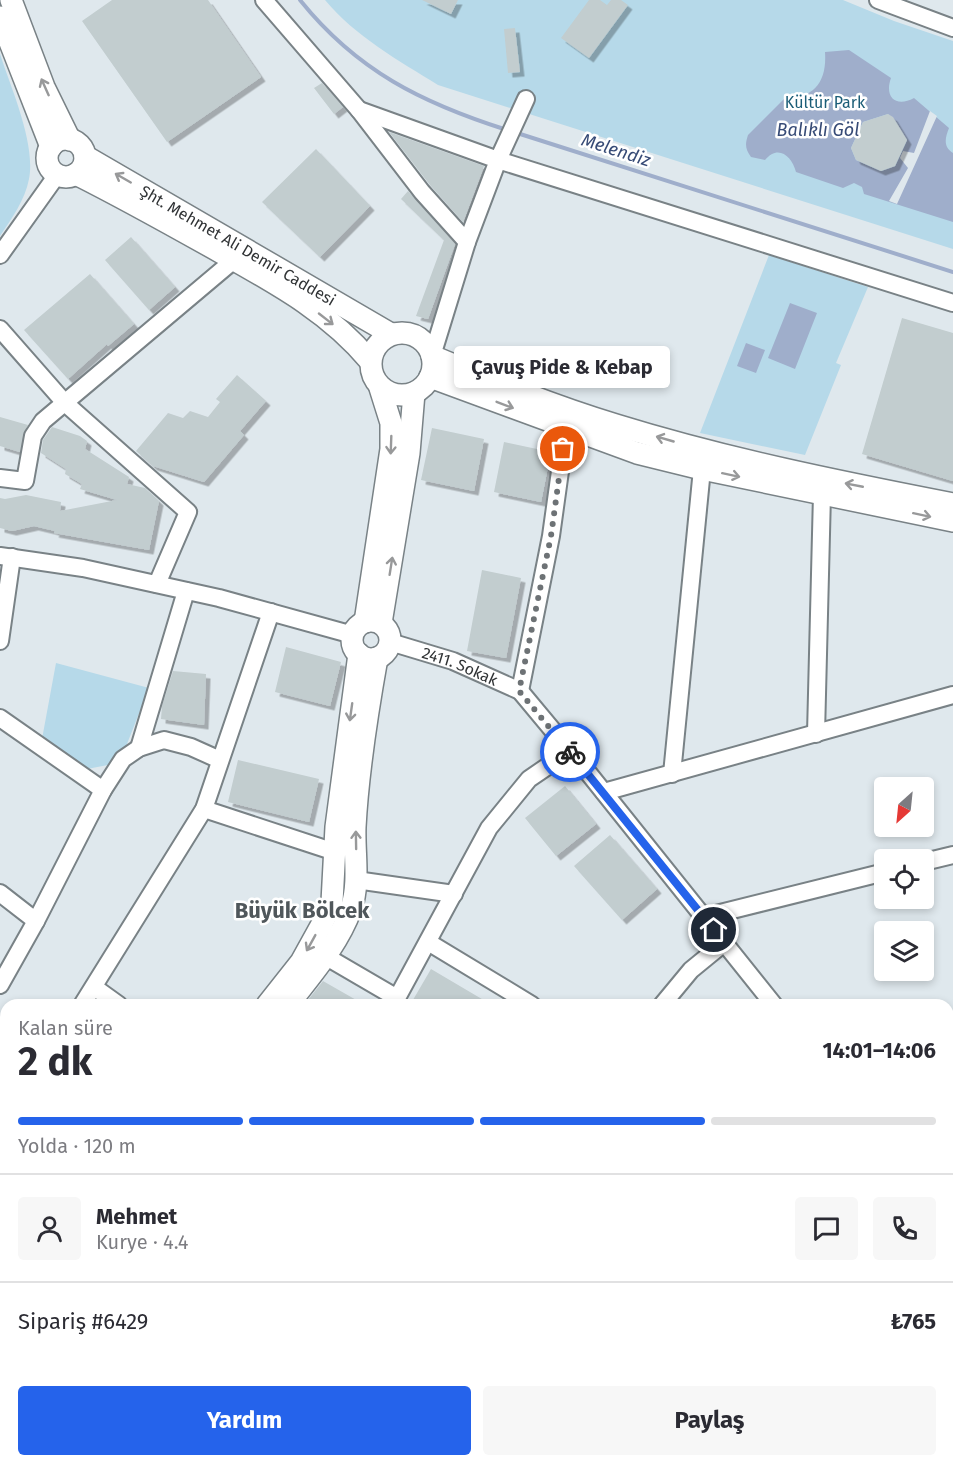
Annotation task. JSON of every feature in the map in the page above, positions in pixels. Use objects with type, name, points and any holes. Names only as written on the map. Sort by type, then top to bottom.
[{"type":"main road","points":[[11,0],[44,87],[60,143]]},
{"type":"main road","points":[[0,17],[60,143]]},
{"type":"main road","points":[[60,143],[80,146],[73,168],[48,166],[47,160],[60,143]]},
{"type":"main road","name":"Şht. Mehmet Ali Demir Caddesi","points":[[73,168],[296,295],[352,340],[370,361]]},
{"type":"main road","name":"Şht. Mehmet Ali Demir Caddesi","points":[[73,168],[391,334]]},
{"type":"main road","points":[[293,999],[337,939],[351,908],[356,880],[355,827],[367,714],[371,639],[391,449],[391,423],[380,388],[374,380],[370,361],[378,343],[391,334],[413,335],[423,341],[432,356],[433,365],[430,378],[424,386],[414,393],[399,396],[380,388]]},
{"type":"main road","points":[[432,356],[580,412],[661,438],[825,479],[953,504]]},
{"type":"main road","points":[[430,378],[637,453],[702,469],[953,521]]},
{"type":"main road","points":[[272,999],[301,962],[332,902],[336,827],[409,453],[414,393]]},
{"type":"street","points":[[264,0],[358,110],[422,192],[467,242]]},
{"type":"street","points":[[878,0],[899,4],[953,28]]},
{"type":"street","points":[[432,356],[467,242],[498,160],[526,99]]},
{"type":"street","points":[[358,110],[498,160],[953,303]]},
{"type":"street","points":[[0,255],[73,168]]},
{"type":"street","points":[[1,484],[26,481],[33,436],[42,421],[234,260]]},
{"type":"street","points":[[0,329],[65,403],[188,512],[158,585]]},
{"type":"street","points":[[519,691],[551,536],[566,428]]},
{"type":"street","points":[[672,774],[702,469]]},
{"type":"street","points":[[816,734],[822,494]]},
{"type":"street","points":[[0,641],[6,556]]},
{"type":"street","name":"2411. Sokak","points":[[6,556],[83,568],[271,612],[453,661],[519,691],[604,792],[769,999]]},
{"type":"street","points":[[139,748],[186,591]]},
{"type":"street","points":[[86,999],[204,809],[271,612]]},
{"type":"street","points":[[604,792],[953,694]]},
{"type":"street","points":[[0,718],[103,790]]},
{"type":"street","points":[[0,985],[36,921],[103,790],[123,759],[139,748],[164,740],[191,747],[220,760]]},
{"type":"street","points":[[325,956],[397,998],[489,828],[529,779],[570,751]]},
{"type":"street","points":[[204,809],[335,852]]},
{"type":"street","points":[[934,860],[953,855]]},
{"type":"street","points":[[704,917],[874,875]]},
{"type":"street","points":[[356,880],[454,894]]},
{"type":"street","points":[[0,893],[36,921]]},
{"type":"street","points":[[428,942],[518,999]]},
{"type":"street","points":[[667,999],[691,970],[724,943]]},
{"type":"street","points":[[94,987],[111,999]]},
{"type":"green space","name":"Kültür Park","points":[[325,0],[843,0],[894,21],[953,41],[953,249],[438,85],[364,37]]},
{"type":"green space","points":[[0,54],[26,133],[30,165],[29,179],[18,209],[0,236]]},
{"type":"green space","points":[[769,255],[868,287],[836,363],[841,365],[805,455],[700,433]]},
{"type":"green space","points":[[56,663],[149,688],[125,749],[113,764],[87,769],[42,739]]},
{"type":"water","name":"Balıklı Göl","points":[[849,50],[891,78],[889,91],[893,99],[902,102],[914,98],[949,128],[946,142],[953,153],[953,222],[864,194],[862,187],[854,183],[843,188],[796,172],[791,161],[784,154],[775,153],[765,160],[751,157],[746,146],[748,135],[784,99],[804,95],[817,86],[824,71],[825,52]],"holes":[[[888,114],[907,140],[895,166],[881,171],[856,160],[851,148],[863,122]]]},
{"type":"water","points":[[790,303],[817,313],[795,369],[768,358]]},
{"type":"water","points":[[746,343],[765,350],[756,373],[737,366]]},
{"type":"pier","points":[[930,111],[937,116],[897,204],[889,201],[908,168],[900,158],[903,151],[914,153]]},
{"type":"building","points":[[112,0],[208,0],[261,77],[167,142],[82,21]]},
{"type":"building","points":[[422,0],[458,0],[451,14]]},
{"type":"building","points":[[589,0],[600,0],[607,5],[611,0],[621,0],[628,5],[589,58],[561,38]]},
{"type":"building","points":[[515,28],[520,72],[508,73],[504,29]]},
{"type":"building","points":[[322,83],[343,107],[334,114],[314,88]]},
{"type":"building","points":[[888,114],[893,117],[907,140],[895,166],[881,171],[856,160],[851,148],[863,122]]},
{"type":"building","points":[[389,132],[484,166],[463,222],[430,185]]},
{"type":"building","points":[[316,149],[370,206],[320,257],[262,202]]},
{"type":"building","points":[[408,191],[455,244],[428,319],[416,316],[444,240],[401,199]]},
{"type":"building","points":[[131,237],[175,287],[149,310],[105,260]]},
{"type":"building","points":[[90,274],[134,324],[108,346],[107,344],[68,379],[24,330]]},
{"type":"building","points":[[902,318],[953,333],[953,481],[862,454]]},
{"type":"building","points":[[237,375],[266,401],[240,431],[244,435],[204,482],[153,466],[136,451],[168,413],[183,418],[190,411],[208,417],[220,402],[216,399]]},
{"type":"building","points":[[0,417],[28,425],[23,434],[20,452],[0,446]]},
{"type":"building","points":[[52,427],[80,436],[87,441],[85,449],[129,477],[127,484],[145,488],[159,501],[149,550],[54,533],[55,531],[34,526],[12,531],[0,528],[0,498],[26,495],[61,502],[60,511],[117,500],[80,489],[82,484],[65,474],[66,469],[41,453],[43,440]]},
{"type":"building","points":[[432,428],[484,439],[474,491],[421,480]]},
{"type":"building","points":[[504,442],[551,452],[541,502],[494,492]]},
{"type":"building","points":[[482,570],[521,578],[506,658],[467,651]]},
{"type":"building","points":[[286,647],[341,662],[330,706],[275,692]]},
{"type":"building","points":[[173,671],[206,674],[204,725],[161,719],[162,706]]},
{"type":"building","points":[[238,760],[319,779],[309,822],[228,802]]},
{"type":"building","points":[[565,786],[596,824],[556,856],[525,818]]},
{"type":"building","points":[[610,835],[657,889],[622,920],[574,866]]},
{"type":"building","points":[[431,969],[482,999],[414,999]]},
{"type":"building","points":[[323,981],[354,999],[309,999]]},
{"type":"waterway","name":"Melendiz","points":[[300,0],[344,46],[393,82],[447,108],[507,130]]},
{"type":"waterway","name":"Melendiz","points":[[517,133],[953,272]]},
{"type":"way so far","points":[[563,449],[551,536],[519,691],[570,752]]},
{"type":"place","name":"Çavuş Pide & Kebap","points":[[563,449]]},
{"type":"district","name":"Büyük Bölcek","points":[[302,910]]},
{"type":"route","points":[[570,752],[714,930]]}]
